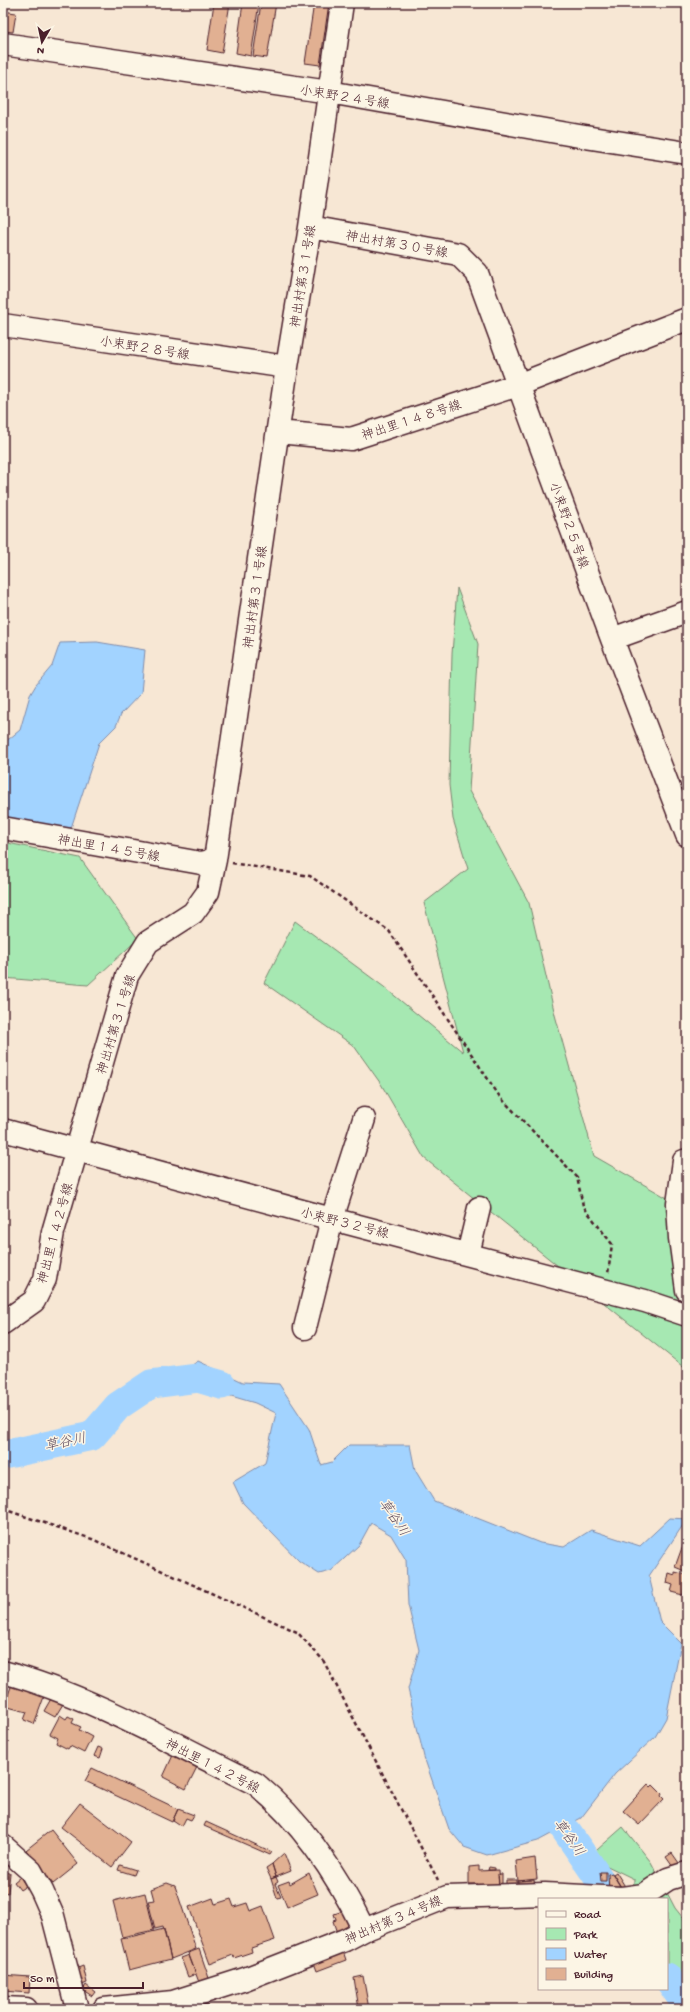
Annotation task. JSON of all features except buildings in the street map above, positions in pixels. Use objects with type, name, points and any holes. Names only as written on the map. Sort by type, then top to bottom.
[{"type":"street","name":"神出村第３１号線","points":[[77,1150],[127,976],[148,942],[193,913],[208,892],[215,860],[342,3]]},
{"type":"street","name":"小束野２４号線","points":[[3,44],[329,92],[585,137],[687,153]]},
{"type":"street","name":"神出村第３０号線","points":[[310,227],[458,254],[477,273],[518,384]]},
{"type":"street","points":[[518,384],[687,319]]},
{"type":"street","name":"小束野２８号線","points":[[3,325],[287,368]]},
{"type":"street","name":"神出里１４８号線","points":[[278,432],[352,439],[518,384]]},
{"type":"street","name":"小束野２５号線","points":[[518,384],[612,639],[687,835]]},
{"type":"street","points":[[612,639],[687,612]]},
{"type":"street","name":"神出里１４５号線","points":[[3,828],[201,863],[215,860]]},
{"type":"street","points":[[305,1328],[332,1220],[364,1119]]},
{"type":"street","name":"小束野３２号線","points":[[3,1130],[332,1220],[645,1300],[687,1315]]},
{"type":"street","name":"神出里１４２号線","points":[[3,1323],[34,1301],[45,1279],[52,1232],[77,1150]]},
{"type":"street","points":[[687,1160],[684,1161],[678,1204],[680,1238],[687,1290]]},
{"type":"street","points":[[468,1254],[479,1208]]},
{"type":"street","name":"神出里１４２号線","points":[[3,1672],[30,1679],[114,1714],[256,1784],[276,1801],[304,1832],[350,1902],[364,1930]]},
{"type":"street","points":[[3,1846],[31,1871],[42,1891],[53,1916],[77,2009]]},
{"type":"street","name":"神出村第３４号線","points":[[104,2009],[173,2002],[245,1979],[345,1940],[364,1930],[447,1897],[545,1894],[614,1898],[644,1895],[668,1879],[687,1873]]},
{"type":"street","points":[[3,2008],[26,2009]]},
{"type":"path","points":[[215,860],[310,876],[389,931],[500,1097],[577,1177],[583,1206],[612,1244],[606,1290]]},
{"type":"path","points":[[3,1510],[92,1539],[297,1632],[323,1660],[447,1897]]},
{"type":"green space","points":[[457,588],[478,644],[469,791],[529,903],[555,1015],[594,1156],[683,1207],[687,1212],[687,1370],[424,1158],[381,1084],[354,1046],[264,983],[295,921],[384,987],[463,1052],[424,903],[468,869],[453,819],[449,785],[452,654]]},
{"type":"green space","points":[[3,842],[80,858],[138,939],[88,985],[3,978]]},
{"type":"green space","points":[[623,1827],[651,1862],[675,1908],[687,1923],[687,2009],[678,2009],[668,1988],[668,1898],[633,1898],[634,1879],[589,1857]]},
{"type":"water","points":[[97,642],[145,650],[141,693],[121,714],[116,726],[99,743],[70,831],[3,822],[3,740],[9,739],[20,730],[30,695],[36,685],[52,666],[60,643]]},
{"type":"water","points":[[198,1361],[243,1382],[279,1384],[309,1429],[321,1465],[332,1462],[349,1445],[410,1445],[415,1470],[434,1501],[540,1543],[564,1547],[591,1530],[640,1546],[670,1518],[687,1519],[649,1576],[660,1622],[681,1643],[666,1718],[655,1737],[615,1774],[581,1818],[538,1841],[487,1855],[464,1847],[449,1829],[424,1757],[408,1689],[419,1650],[408,1605],[406,1560],[391,1535],[371,1523],[359,1545],[331,1571],[319,1574],[299,1561],[243,1503],[233,1482],[265,1463],[276,1413],[255,1403],[187,1383],[179,1374]]},
{"type":"waterway","name":"草谷川","points":[[3,1455],[92,1436],[118,1406],[151,1384],[198,1378],[222,1385]]},
{"type":"waterway","name":"草谷川","points":[[553,1792],[553,1812],[612,1898]]},
{"type":"waterway","name":"草谷川","points":[[668,1978],[687,2006]]}]
